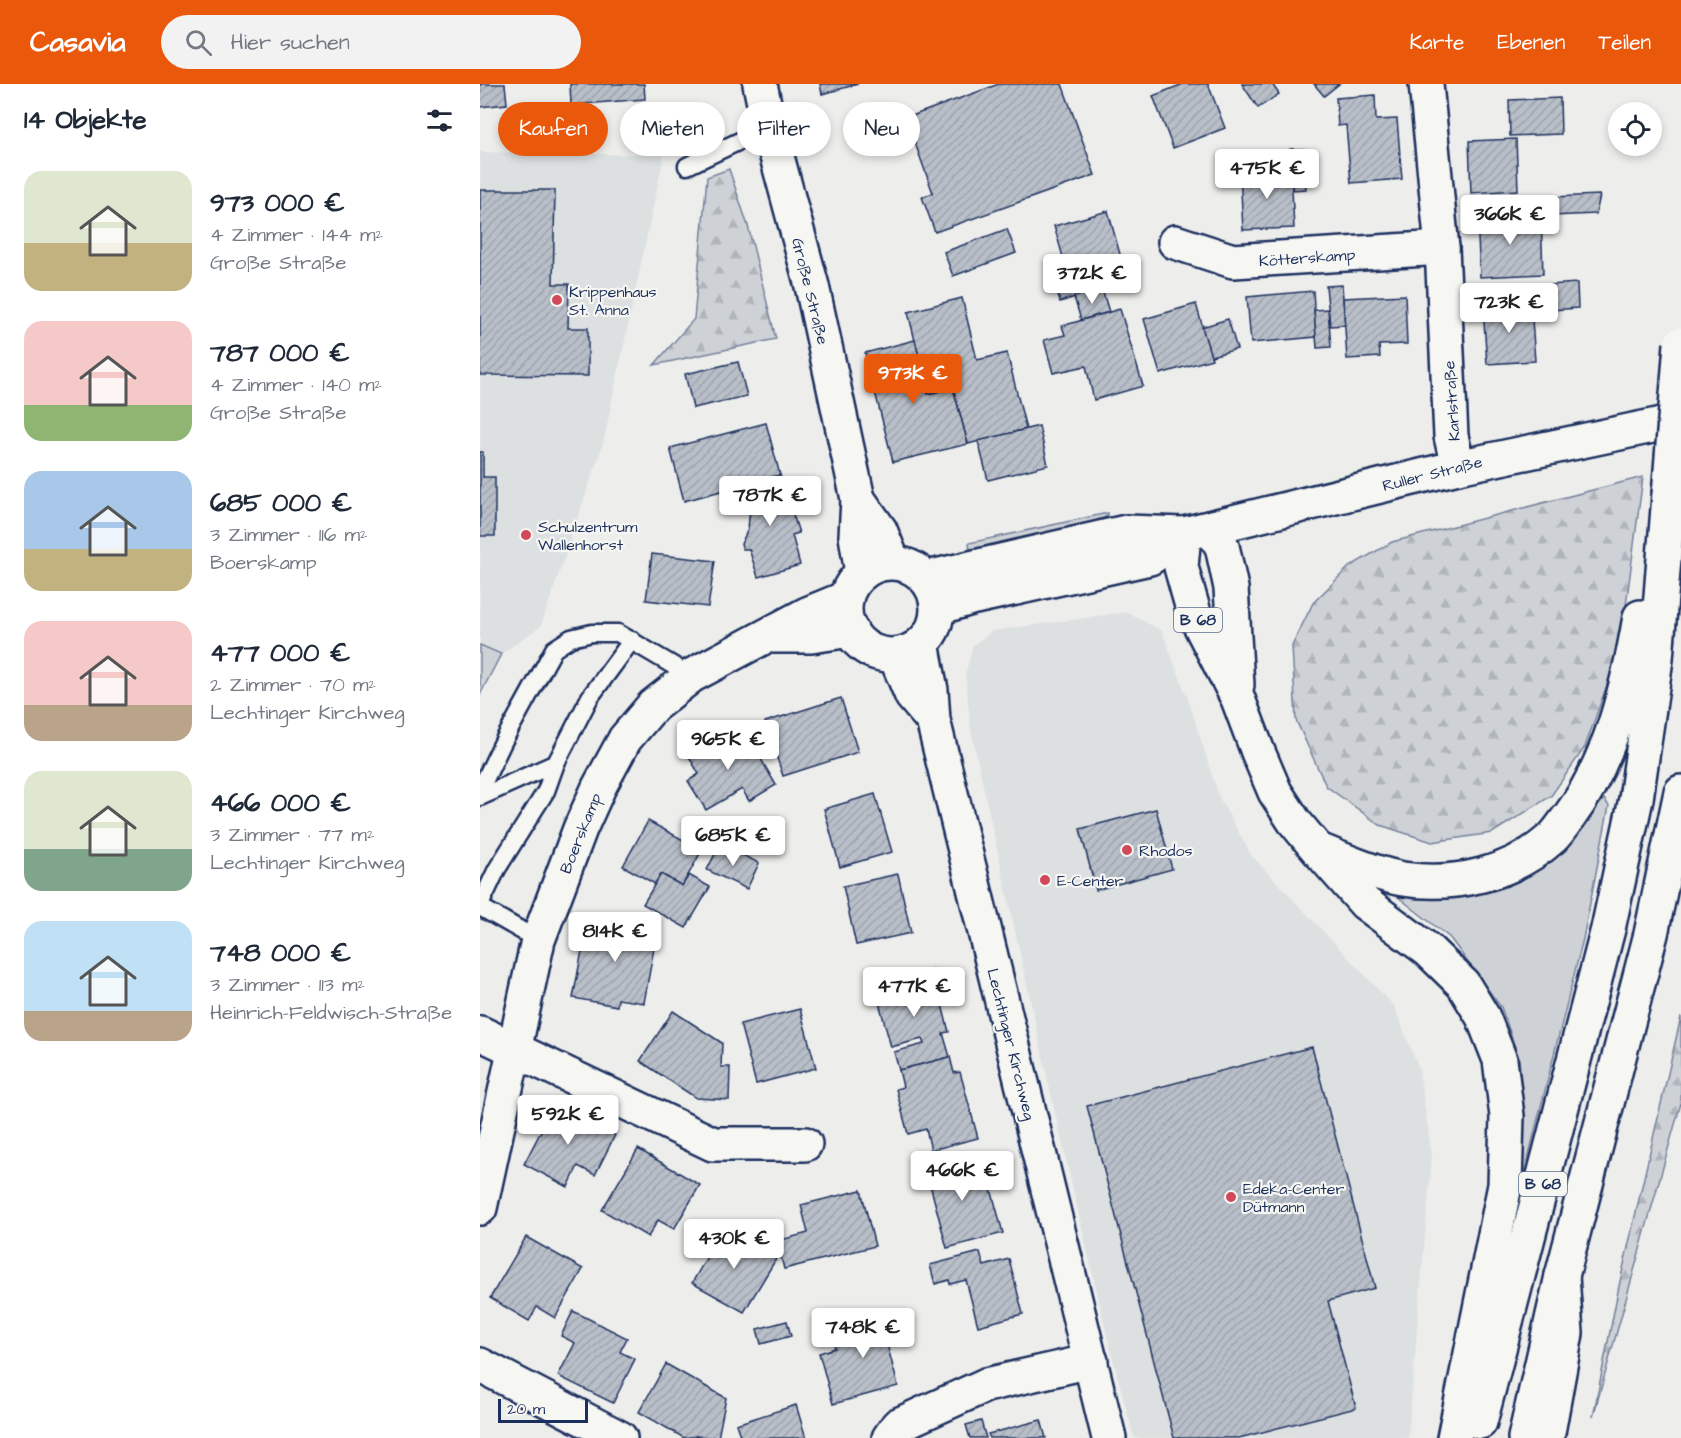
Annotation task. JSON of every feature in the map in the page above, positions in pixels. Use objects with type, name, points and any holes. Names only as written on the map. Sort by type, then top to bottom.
[{"type":"main road","name":"Große Straße","points":[[760,84],[764,102]]},
{"type":"main road","name":"Karlstraße","points":[[1426,84],[1442,248],[1451,436],[1458,467]]},
{"type":"main road","name":"Große Straße","points":[[777,156],[812,286],[858,499],[854,586]]},
{"type":"main road","name":"Kötterskamp","points":[[1175,242],[1233,261],[1442,248]]},
{"type":"main road","name":"B 68","points":[[1476,1438],[1608,929],[1636,799],[1656,659],[1681,338]]},
{"type":"main road","name":"Ruller Straße","points":[[932,593],[1126,532],[1197,531],[1458,467],[1681,420]]},
{"type":"main road","name":"Große Straße","points":[[858,499],[880,530],[893,562]]},
{"type":"main road","name":"B 68","points":[[1238,699],[1231,588],[1222,546],[1197,531],[1181,567],[1194,613],[1238,699],[1257,752],[1275,792],[1294,821],[1318,850]]},
{"type":"main road","points":[[893,562],[911,567],[932,593],[933,627],[908,649],[882,654],[858,641],[850,630],[845,609],[854,586],[882,563],[893,562]]},
{"type":"main road","points":[[1318,850],[1402,879],[1443,882],[1485,876],[1522,860],[1553,838],[1586,794],[1616,720],[1634,653],[1643,601],[1664,563]]},
{"type":"main road","name":"Boerskamp","points":[[480,1208],[538,940],[598,787],[625,739],[653,706],[691,676],[854,586]]},
{"type":"main road","name":"Boerskamp","points":[[765,636],[811,636],[850,630]]},
{"type":"main road","name":"Lechtinger Kirchweg","points":[[908,649],[931,690],[933,720],[1109,1438]]},
{"type":"main road","name":"B 68","points":[[1525,1438],[1562,1276],[1651,934],[1681,792]]},
{"type":"main road","points":[[1318,850],[1365,903],[1428,950],[1463,984],[1484,1017],[1500,1060],[1507,1116],[1505,1185],[1454,1438]]},
{"type":"main road","points":[[480,1033],[713,1144],[805,1144]]},
{"type":"main road","points":[[1547,1438],[1566,1333],[1562,1276]]},
{"type":"main road","points":[[888,1438],[898,1425],[986,1385],[1090,1361]]},
{"type":"main road","points":[[480,1365],[620,1438]]},
{"type":"lane","points":[[687,166],[737,142]]},
{"type":"lane","points":[[480,790],[503,742],[554,649],[571,638],[592,633],[618,633],[691,676]]},
{"type":"lane","points":[[538,940],[480,906],[497,869],[546,791],[556,763],[590,697],[632,640]]},
{"type":"lane","points":[[480,797],[556,763]]},
{"type":"shaded area","name":"Krippenhaus St. Anna","points":[[480,152],[498,152],[498,156],[608,156],[608,154],[664,156],[603,444],[541,626],[501,654],[480,695]]},
{"type":"shaded area","points":[[1127,612],[1162,631],[1188,699],[1219,797],[1252,856],[1394,1006],[1419,1069],[1432,1155],[1408,1438],[1134,1438],[1109,1344],[1054,1108],[971,731],[965,675],[973,645],[992,631]]},
{"type":"green space","points":[[729,169],[748,226],[776,339],[654,365],[694,319],[707,177]]},
{"type":"green space","points":[[1643,477],[1624,620],[1614,665],[1585,747],[1551,796],[1492,833],[1432,842],[1380,825],[1326,786],[1296,720],[1292,646],[1313,603],[1349,567],[1392,542]]},
{"type":"green space","points":[[1108,513],[1108,516],[1048,539],[971,556],[969,543]]},
{"type":"green space","points":[[480,645],[501,654],[480,695]]},
{"type":"green space","points":[[1604,799],[1609,806],[1583,939],[1513,1218],[1523,1115],[1519,1058],[1501,1007],[1450,938],[1388,889],[1561,850]]},
{"type":"green space","points":[[1681,1017],[1681,1103],[1593,1417],[1619,1286]]},
{"type":"building","points":[[480,84],[505,84],[507,102],[480,107]]},
{"type":"building","points":[[570,84],[644,84],[645,99],[571,102]]},
{"type":"building","points":[[820,84],[858,84],[822,94]]},
{"type":"building","points":[[999,84],[1062,84],[1095,175],[935,232],[922,197],[933,193],[920,156],[920,113]]},
{"type":"building","points":[[1183,84],[1208,84],[1225,128],[1173,148],[1153,96]]},
{"type":"building","points":[[1242,84],[1272,84],[1279,94],[1258,108]]},
{"type":"building","points":[[1314,84],[1339,84],[1324,96]]},
{"type":"building","points":[[1375,95],[1376,120],[1397,119],[1402,179],[1351,183],[1346,125],[1338,126],[1336,98]]},
{"type":"building","points":[[1560,98],[1561,134],[1510,136],[1509,100]]},
{"type":"building","points":[[1516,139],[1518,190],[1471,193],[1469,141]]},
{"type":"building","points":[[1290,149],[1304,149],[1306,189],[1292,190]]},
{"type":"building","points":[[1291,170],[1294,228],[1243,230],[1240,172]]},
{"type":"building","points":[[480,190],[555,190],[553,284],[569,284],[568,328],[588,328],[588,376],[480,375]]},
{"type":"building","points":[[1600,195],[1596,214],[1528,217],[1527,198]]},
{"type":"building","points":[[1108,211],[1121,258],[1068,274],[1054,226]]},
{"type":"building","points":[[1541,216],[1543,274],[1480,277],[1477,219]]},
{"type":"building","points":[[1007,229],[1016,253],[953,276],[944,252]]},
{"type":"building","points":[[1091,267],[1096,290],[1060,302],[1053,278]]},
{"type":"building","points":[[1577,283],[1578,308],[1537,311],[1535,286]]},
{"type":"building","points":[[1342,285],[1345,325],[1330,326],[1326,286]]},
{"type":"building","points":[[1102,289],[1109,312],[1081,320],[1074,297]]},
{"type":"building","points":[[1313,291],[1316,337],[1251,343],[1247,297]]},
{"type":"building","points":[[1405,295],[1407,344],[1379,345],[1380,357],[1347,359],[1343,298]]},
{"type":"building","points":[[962,298],[977,360],[1007,353],[1026,429],[968,444],[953,388],[928,394],[908,312]]},
{"type":"building","points":[[1196,304],[1212,359],[1160,374],[1144,319]]},
{"type":"building","points":[[1531,305],[1535,361],[1487,364],[1483,308]]},
{"type":"building","points":[[1120,309],[1143,386],[1094,400],[1086,366],[1053,373],[1044,340],[1065,335],[1062,326]]},
{"type":"building","points":[[1328,309],[1331,347],[1317,348],[1314,310]]},
{"type":"building","points":[[1228,319],[1237,349],[1211,356],[1202,327]]},
{"type":"building","points":[[915,340],[928,394],[953,388],[968,444],[893,462],[865,353]]},
{"type":"building","points":[[738,362],[747,396],[693,408],[685,374]]},
{"type":"building","points":[[766,423],[780,475],[684,501],[670,448]]},
{"type":"building","points":[[1039,426],[1048,465],[988,480],[978,441]]},
{"type":"building","points":[[480,452],[483,452],[483,477],[495,477],[495,536],[480,536]]},
{"type":"building","points":[[780,475],[799,533],[792,535],[800,565],[758,577],[749,549],[743,549],[741,544],[748,529],[750,507],[743,485]]},
{"type":"building","points":[[652,554],[715,561],[708,607],[646,600]]},
{"type":"building","points":[[841,698],[858,752],[783,776],[765,722]]},
{"type":"building","points":[[734,728],[751,758],[758,754],[776,785],[749,801],[742,789],[706,810],[688,781],[699,774],[688,755]]},
{"type":"building","points":[[875,794],[892,852],[840,867],[824,809]]},
{"type":"building","points":[[1156,809],[1172,869],[1096,890],[1080,829]]},
{"type":"building","points":[[648,821],[702,850],[682,886],[661,874],[655,884],[623,866]]},
{"type":"building","points":[[720,844],[759,863],[747,889],[707,870]]},
{"type":"building","points":[[661,874],[682,886],[689,875],[710,887],[686,928],[643,904]]},
{"type":"building","points":[[898,874],[911,933],[856,945],[843,886]]},
{"type":"building","points":[[603,915],[649,924],[646,940],[655,942],[644,1003],[618,999],[617,1006],[573,998],[585,935],[599,937]]},
{"type":"building","points":[[933,969],[949,1032],[943,1033],[950,1057],[899,1070],[894,1052],[924,1044],[922,1039],[891,1047],[874,984]]},
{"type":"building","points":[[800,1009],[816,1068],[756,1084],[740,1024]]},
{"type":"building","points":[[673,1011],[722,1043],[721,1067],[730,1067],[729,1100],[696,1098],[640,1061]]},
{"type":"building","name":"Edeka-Center Dütmann","points":[[1312,1047],[1375,1288],[1328,1301],[1356,1408],[1239,1438],[1174,1438],[1087,1106]]},
{"type":"building","points":[[950,1057],[954,1073],[960,1072],[978,1138],[931,1150],[926,1129],[908,1134],[896,1089],[903,1087],[899,1070]]},
{"type":"building","points":[[555,1104],[615,1135],[595,1175],[578,1166],[568,1187],[524,1164]]},
{"type":"building","points":[[638,1149],[700,1185],[674,1229],[658,1220],[648,1237],[602,1210]]},
{"type":"building","points":[[947,1159],[950,1172],[984,1163],[1003,1233],[947,1248],[929,1181],[920,1183],[916,1167]]},
{"type":"building","points":[[861,1190],[875,1246],[784,1269],[777,1241],[808,1233],[801,1205]]},
{"type":"building","points":[[724,1227],[776,1259],[744,1312],[692,1283]]},
{"type":"building","points":[[526,1237],[583,1269],[555,1318],[537,1307],[529,1321],[490,1298]]},
{"type":"building","points":[[980,1252],[984,1266],[1009,1259],[1023,1314],[978,1326],[966,1280],[950,1284],[949,1280],[935,1284],[930,1265]]},
{"type":"building","points":[[573,1311],[627,1338],[620,1352],[635,1359],[613,1403],[558,1376],[575,1343],[561,1336]]},
{"type":"building","points":[[902,1314],[909,1338],[887,1344],[898,1386],[833,1404],[819,1353],[835,1348],[832,1334]]},
{"type":"building","points":[[787,1321],[791,1336],[761,1344],[757,1329]]},
{"type":"building","points":[[666,1364],[726,1398],[718,1438],[696,1436],[684,1438],[639,1412]]},
{"type":"building","points":[[796,1405],[806,1438],[741,1438],[736,1424]]},
{"type":"building","points":[[1041,1420],[1046,1438],[990,1438],[988,1434]]},
{"type":"building","points":[[981,1421],[986,1438],[970,1438],[966,1425]]},
{"type":"place","name":"Krippenhaus St. Anna","points":[[557,300]]},
{"type":"place","name":"Schulzentrum Wallenhorst","points":[[526,535]]},
{"type":"place","name":"Rhodos","points":[[1127,850]]},
{"type":"place","name":"E-Center","points":[[1045,880]]},
{"type":"place","name":"Edeka-Center Dütmann","points":[[1231,1197]]}]
